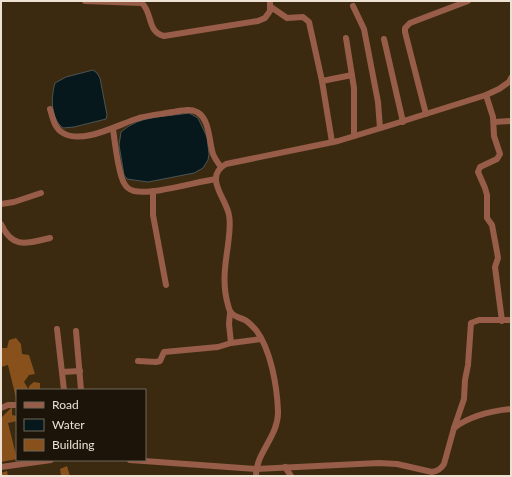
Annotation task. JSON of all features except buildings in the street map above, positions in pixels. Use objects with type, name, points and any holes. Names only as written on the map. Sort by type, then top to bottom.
[{"type":"street","points":[[85,1],[142,3],[146,7],[154,32],[158,35],[164,36],[258,21],[268,15],[270,11],[270,4]]},
{"type":"street","points":[[426,114],[405,28],[410,23],[468,1]]},
{"type":"street","points":[[270,4],[287,18],[301,16],[309,22],[322,81],[332,142]]},
{"type":"street","points":[[353,6],[364,29],[378,102],[380,128]]},
{"type":"street","points":[[346,38],[354,95],[354,136]]},
{"type":"street","points":[[384,39],[403,122]]},
{"type":"street","points":[[322,81],[352,75]]},
{"type":"street","points":[[231,343],[229,324],[230,313],[224,282],[230,226],[229,214],[216,185],[218,171],[221,167],[235,162],[332,142],[403,122],[499,90],[509,82],[511,78]]},
{"type":"street","points":[[486,95],[494,122],[494,136],[500,154],[499,157],[480,167],[478,172],[487,195],[487,218],[492,225],[498,252],[495,267],[502,321]]},
{"type":"street","points":[[50,109],[58,129],[67,135],[78,136],[113,129],[139,118],[191,110],[197,112],[204,120],[213,152],[221,167]]},
{"type":"street","points":[[494,122],[511,121]]},
{"type":"street","points":[[113,129],[124,183],[132,190],[139,192],[153,191],[216,179]]},
{"type":"street","points":[[153,191],[153,215],[166,285]]},
{"type":"street","points":[[1,204],[14,202],[41,194]]},
{"type":"street","points":[[1,224],[9,237],[20,243],[50,238]]},
{"type":"street","points":[[230,313],[249,323],[261,339],[269,354],[277,394],[278,421],[256,469],[256,476]]},
{"type":"street","points":[[144,461],[256,469],[379,463],[397,464],[432,472],[438,471],[444,464],[464,399],[471,322],[479,320],[511,320]]},
{"type":"street","points":[[57,329],[64,389]]},
{"type":"street","points":[[76,331],[81,389]]},
{"type":"street","points":[[138,362],[160,361],[164,352],[168,351],[183,352],[209,349],[231,343],[261,339]]},
{"type":"street","points":[[62,372],[80,371]]},
{"type":"street","points":[[1,408],[12,404],[16,405]]},
{"type":"street","points":[[454,428],[464,421],[484,414],[511,409]]},
{"type":"street","points":[[1,466],[43,461]]},
{"type":"street","points":[[285,467],[291,476]]},
{"type":"water","points":[[93,70],[100,78],[107,115],[106,119],[74,127],[63,128],[56,119],[54,113],[52,101],[55,83],[66,77]]},
{"type":"water","points":[[189,113],[198,118],[207,137],[209,154],[208,160],[203,168],[194,173],[148,182],[127,179],[124,175],[119,145],[121,132],[131,125],[144,120]]}]
